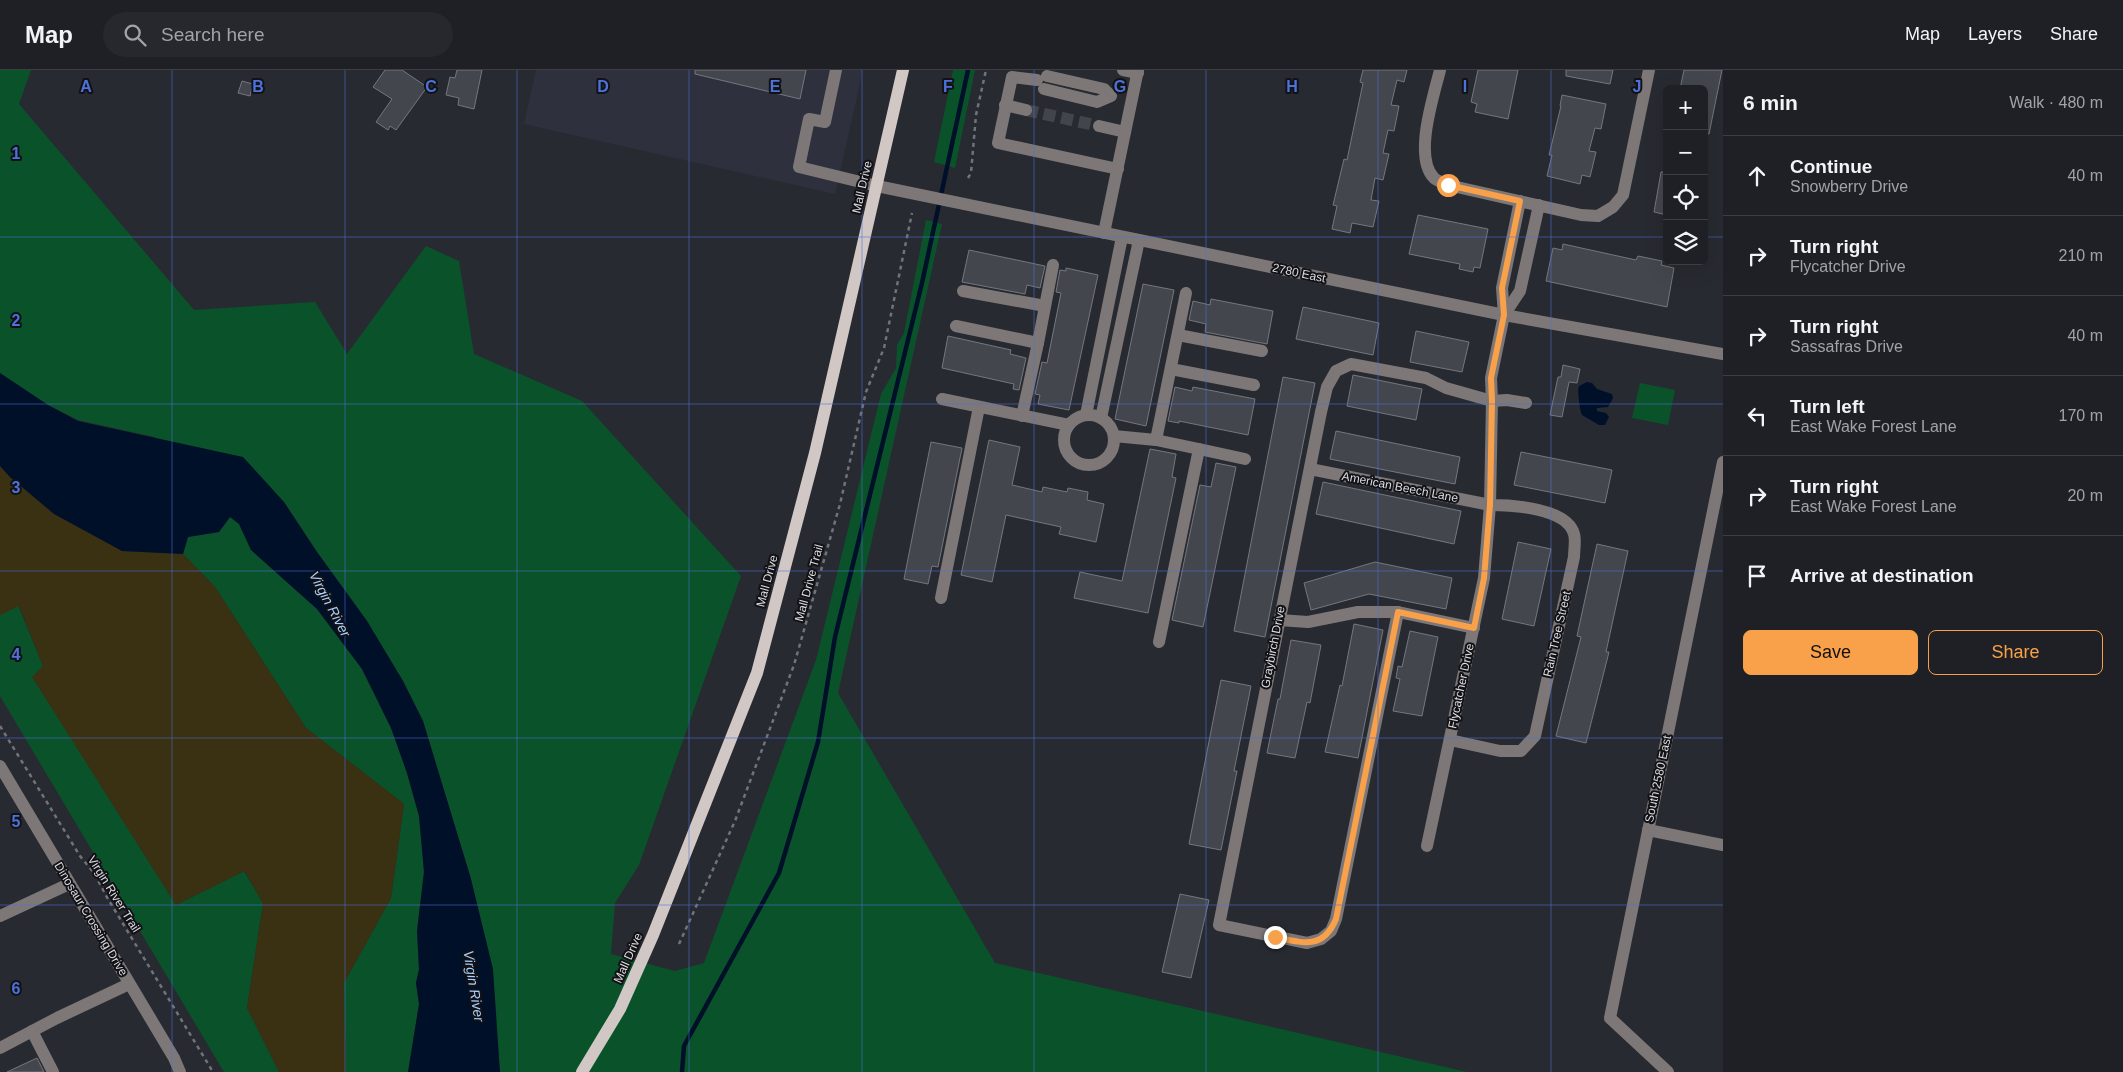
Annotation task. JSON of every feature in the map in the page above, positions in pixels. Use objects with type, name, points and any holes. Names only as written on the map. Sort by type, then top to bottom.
[{"type":"main road","name":"Mall Drive","points":[[582,1072],[620,1009],[653,935],[757,674],[815,453],[903,70]]},
{"type":"street","name":"2780 East","points":[[836,70],[825,122],[809,119],[799,167],[912,194],[1504,315],[1723,354]]},
{"type":"street","points":[[1104,233],[1138,72],[1123,70]]},
{"type":"street","points":[[1440,70],[1423,141],[1425,158],[1433,177],[1448,185],[1598,216],[1613,207],[1623,195],[1649,70]]},
{"type":"street","points":[[1118,168],[998,143],[1005,105],[1012,77],[1104,89],[1111,96],[1132,101]]},
{"type":"street","points":[[1005,105],[1026,110]]},
{"type":"street","points":[[1099,126],[1125,132]]},
{"type":"street","name":"Flycatcher Drive","points":[[1427,846],[1484,578],[1490,505],[1491,378],[1504,315],[1502,288],[1520,201]]},
{"type":"street","name":"Flycatcher Drive","points":[[1504,315],[1520,291],[1538,205]]},
{"type":"street","points":[[1086,415],[1122,237]]},
{"type":"street","points":[[1101,418],[1139,240]]},
{"type":"street","points":[[1022,416],[1053,265]]},
{"type":"street","points":[[962,291],[1045,306]]},
{"type":"street","points":[[1156,440],[1186,293]]},
{"type":"street","points":[[956,326],[1038,343]]},
{"type":"street","points":[[1178,335],[1262,351]]},
{"type":"street","name":"Graybirch Drive","points":[[1398,612],[1336,919],[1331,931],[1321,939],[1307,944],[1219,926],[1327,387],[1336,371],[1351,364],[1426,378],[1446,388],[1492,401]]},
{"type":"street","points":[[1171,369],[1254,386]]},
{"type":"street","points":[[942,398],[1069,425]]},
{"type":"street","points":[[1492,401],[1507,400],[1526,403]]},
{"type":"street","points":[[941,598],[979,407]]},
{"type":"street","points":[[1086,415],[1101,418],[1107,422],[1114,436],[1112,452],[1100,463],[1083,465],[1075,462],[1065,449],[1065,432],[1069,425],[1079,416],[1086,415]]},
{"type":"street","points":[[1114,436],[1156,440],[1245,458]]},
{"type":"street","points":[[1159,642],[1199,449]]},
{"type":"street","name":"South 2580 East","points":[[1668,1072],[1610,1018],[1723,462]]},
{"type":"street","name":"American Beech Lane","points":[[1310,469],[1490,505]]},
{"type":"street","name":"Rain Tree Street","points":[[1450,740],[1500,751],[1520,751],[1535,736],[1574,558],[1574,534],[1566,520],[1513,505],[1490,505]]},
{"type":"street","points":[[1279,620],[1308,622],[1358,612],[1398,612],[1474,628]]},
{"type":"street","name":"Dinosaur Crossing Drive","points":[[0,766],[174,1058],[180,1072]]},
{"type":"street","points":[[1648,830],[1723,846]]},
{"type":"street","points":[[0,916],[70,884]]},
{"type":"street","points":[[0,1048],[130,984]]},
{"type":"street","points":[[32,1031],[53,1072]]},
{"type":"path","points":[[968,178],[971,174],[976,115],[986,70]]},
{"type":"path","name":"Mall Drive Trail","points":[[679,944],[735,821],[794,665],[840,504],[866,392],[884,348],[912,213]]},
{"type":"path","name":"Virgin River Trail","points":[[0,726],[80,856],[94,873],[213,1072]]},
{"type":"shaded area","points":[[536,70],[863,70],[835,194],[524,124]]},
{"type":"green space","points":[[0,70],[31,70],[19,104],[194,310],[315,302],[347,354],[426,246],[459,261],[474,354],[582,401],[741,576],[639,865],[615,903],[611,954],[675,971],[704,963],[816,660],[881,394],[896,368],[897,345],[904,333],[926,220],[942,224],[838,693],[995,963],[1467,1072],[500,1072],[471,879],[423,721],[403,681],[367,621],[317,552],[284,502],[154,437],[78,420],[48,405],[0,373]]},
{"type":"green space","points":[[953,70],[975,70],[955,168],[934,162]]},
{"type":"green space","points":[[1640,383],[1675,390],[1668,425],[1632,418]]},
{"type":"green space","points":[[230,517],[239,524],[251,550],[317,609],[362,669],[391,728],[407,773],[419,816],[424,872],[417,931],[419,969],[416,983],[419,1004],[408,1072],[346,1072],[344,983],[391,898],[404,804],[306,728],[215,587],[183,554],[188,537],[219,532]]},
{"type":"green space","points":[[18,605],[43,666],[33,677],[176,905],[244,871],[263,903],[247,1008],[279,1072],[224,1072],[0,696],[0,615]]},
{"type":"sand","points":[[0,466],[10,477],[122,551],[183,554],[215,587],[306,728],[404,804],[391,898],[344,983],[346,1072],[279,1072],[247,1008],[263,904],[245,871],[176,905],[32,677],[43,666],[19,606],[0,615]]},
{"type":"water","name":"Virgin River","points":[[0,373],[48,405],[78,421],[243,457],[284,502],[317,552],[367,621],[403,681],[423,721],[471,879],[493,969],[500,1072],[408,1072],[419,1004],[416,983],[419,969],[417,931],[424,872],[419,816],[407,773],[391,728],[362,669],[317,609],[251,550],[239,524],[230,517],[219,532],[188,537],[183,554],[122,551],[54,514],[10,477],[0,466]]},
{"type":"water","points":[[1587,382],[1592,383],[1597,389],[1612,394],[1613,398],[1608,407],[1597,408],[1597,411],[1606,413],[1609,417],[1605,425],[1599,425],[1582,415],[1578,388]]},
{"type":"building","points":[[385,70],[402,70],[427,87],[396,130],[390,126],[388,130],[376,122],[392,99],[373,87]]},
{"type":"building","points":[[457,70],[482,70],[474,109],[458,105],[459,98],[446,95],[450,77],[455,78]]},
{"type":"building","points":[[695,70],[806,70],[800,99],[695,74]]},
{"type":"building","points":[[1363,70],[1407,70],[1404,82],[1397,80],[1391,105],[1399,106],[1394,131],[1388,130],[1383,153],[1389,154],[1383,180],[1375,178],[1371,200],[1379,201],[1373,227],[1352,223],[1350,233],[1332,229],[1337,206],[1333,205],[1344,159],[1347,160],[1363,83],[1360,82]]},
{"type":"building","points":[[1478,70],[1518,70],[1508,119],[1475,112],[1477,104],[1471,102]]},
{"type":"building","points":[[1566,70],[1613,70],[1610,84],[1566,76]]},
{"type":"building","points":[[1684,70],[1722,70],[1709,134],[1708,85],[1681,85]]},
{"type":"building","points":[[242,81],[253,84],[250,96],[238,93]]},
{"type":"building","points":[[1562,95],[1606,104],[1601,129],[1595,128],[1589,151],[1596,152],[1590,177],[1582,175],[1580,184],[1547,176],[1552,155],[1549,155]]},
{"type":"building","points":[[1661,172],[1663,172],[1663,214],[1654,212]]},
{"type":"building","points":[[1418,215],[1488,229],[1480,268],[1474,267],[1473,272],[1459,269],[1460,264],[1409,254]]},
{"type":"building","points":[[1563,244],[1636,260],[1638,256],[1662,261],[1661,265],[1674,268],[1667,307],[1546,281],[1553,248],[1562,250]]},
{"type":"building","points":[[969,250],[1045,266],[1040,288],[1027,285],[1025,294],[962,282]]},
{"type":"building","points":[[1066,268],[1098,275],[1069,410],[1038,404],[1040,395],[1035,394],[1042,362],[1047,363],[1061,293],[1056,292],[1060,270],[1066,271]]},
{"type":"building","points":[[1143,284],[1174,290],[1146,426],[1115,419]]},
{"type":"building","points":[[1211,299],[1273,311],[1267,344],[1205,332],[1206,324],[1189,320],[1193,301],[1210,305]]},
{"type":"building","points":[[1303,307],[1379,323],[1373,355],[1296,339]]},
{"type":"building","points":[[1416,331],[1469,342],[1462,372],[1410,362]]},
{"type":"building","points":[[948,336],[1011,350],[1010,354],[1026,358],[1019,390],[1013,389],[1014,384],[942,368]]},
{"type":"building","points":[[1563,365],[1580,369],[1577,383],[1569,382],[1562,417],[1550,415],[1558,377],[1561,377]]},
{"type":"building","points":[[1353,375],[1422,389],[1416,420],[1347,406]]},
{"type":"building","points":[[1283,377],[1315,383],[1265,637],[1234,631]]},
{"type":"building","points":[[1175,387],[1192,391],[1193,387],[1255,399],[1248,435],[1179,421],[1179,423],[1168,421]]},
{"type":"building","points":[[1336,431],[1460,457],[1455,484],[1330,459]]},
{"type":"building","points":[[989,440],[1020,447],[1012,485],[1042,492],[1043,487],[1067,492],[1068,488],[1088,492],[1087,500],[1104,504],[1096,542],[1059,534],[1061,527],[1006,515],[992,582],[961,575]]},
{"type":"building","points":[[931,442],[962,448],[938,567],[932,566],[928,584],[904,579]]},
{"type":"building","points":[[1150,449],[1176,454],[1172,477],[1176,478],[1148,613],[1074,598],[1080,572],[1122,581]]},
{"type":"building","points":[[1521,452],[1612,470],[1605,503],[1514,485]]},
{"type":"building","points":[[1216,463],[1236,467],[1203,627],[1172,620],[1200,485],[1211,487]]},
{"type":"building","points":[[1323,482],[1461,511],[1454,544],[1316,514]]},
{"type":"building","points":[[1518,542],[1551,549],[1534,626],[1502,619]]},
{"type":"building","points":[[1597,544],[1628,551],[1606,652],[1609,652],[1586,743],[1556,736],[1581,637],[1577,636]]},
{"type":"building","points":[[1375,562],[1452,578],[1446,609],[1369,594],[1311,610],[1304,583]]},
{"type":"building","points":[[1354,624],[1383,630],[1358,758],[1325,752],[1340,685],[1342,686]]},
{"type":"building","points":[[1410,631],[1438,637],[1422,716],[1393,711],[1400,679],[1396,678],[1398,666],[1402,667]]},
{"type":"building","points":[[1291,640],[1321,645],[1310,703],[1307,702],[1295,758],[1267,753]]},
{"type":"building","points":[[1221,680],[1251,686],[1234,771],[1237,771],[1221,850],[1189,844]]},
{"type":"building","points":[[1180,894],[1209,900],[1191,978],[1162,972]]},
{"type":"building","points":[[37,1058],[44,1072],[7,1072]]},
{"type":"waterway","points":[[682,1072],[684,1046],[779,873],[818,742],[835,637],[922,283],[968,70]]},
{"type":"tunnel","points":[[1026,110],[1099,126]]},
{"type":"route","points":[[1275,937],[1307,944],[1321,939],[1331,931],[1336,919],[1398,612],[1474,628],[1484,578],[1490,505],[1491,378],[1504,315],[1502,288],[1520,201],[1448,185]]}]
